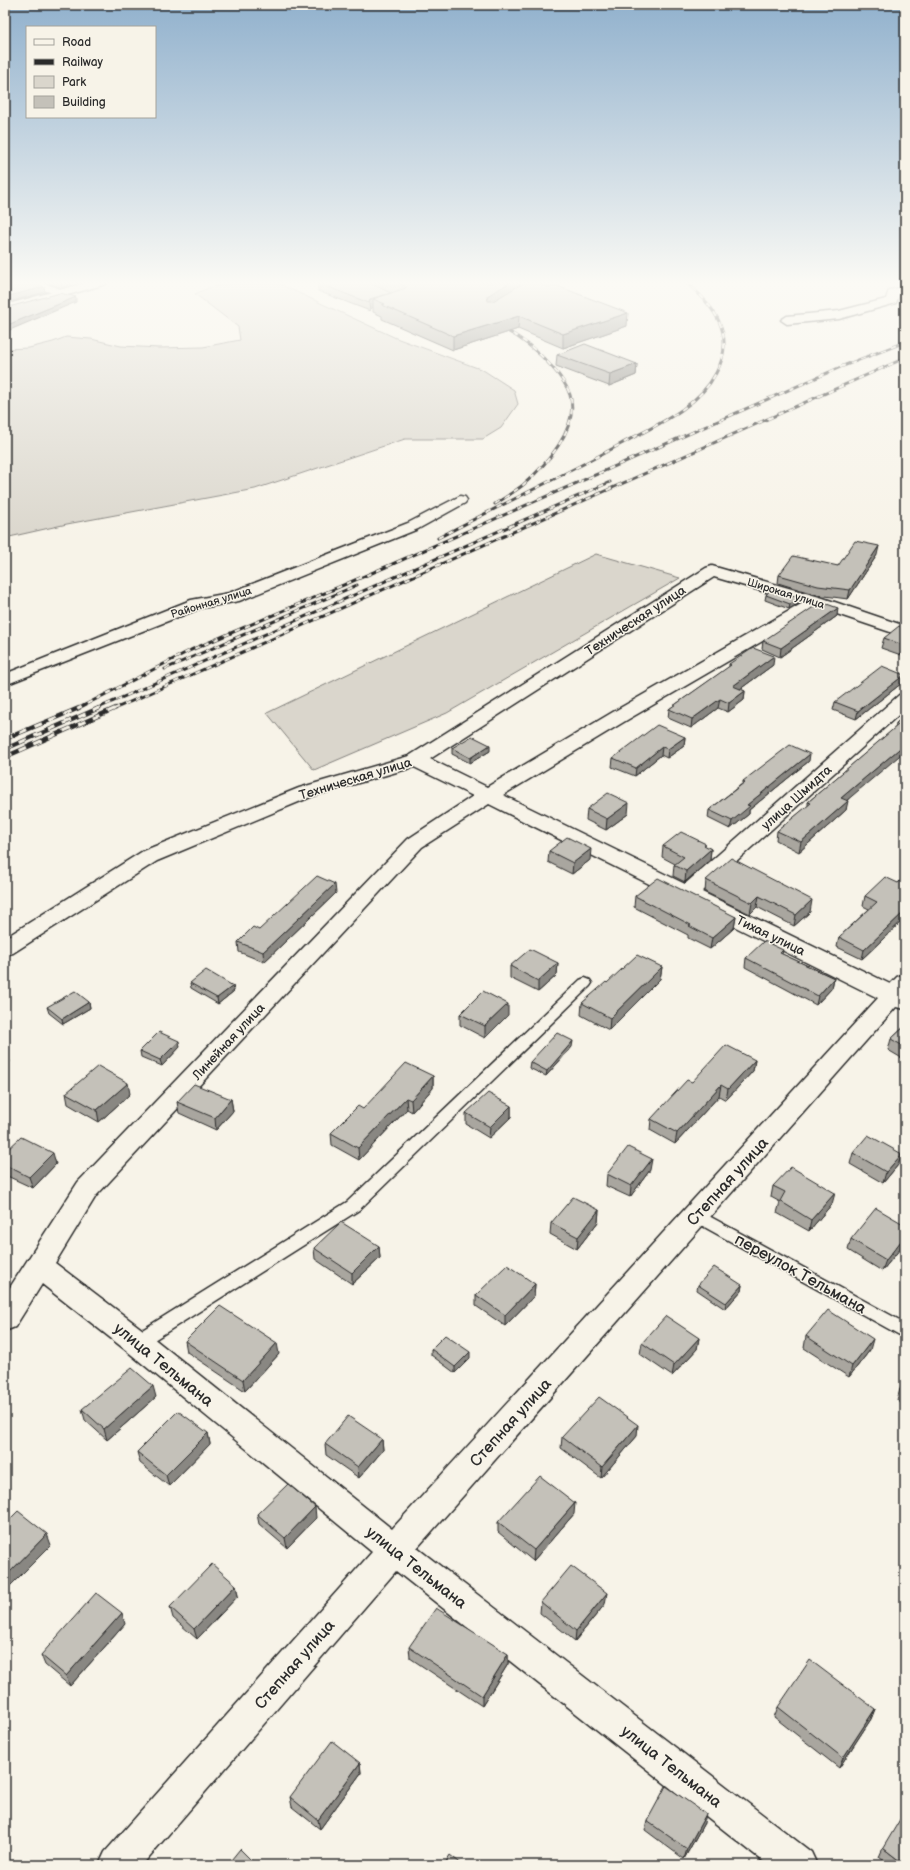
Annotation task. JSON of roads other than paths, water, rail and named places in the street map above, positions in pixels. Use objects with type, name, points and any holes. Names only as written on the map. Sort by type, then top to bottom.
[{"type":"street","name":"Районная улица","points":[[5,680],[110,636],[197,604],[233,597],[406,528],[460,500]]},
{"type":"street","name":"Широкая улица","points":[[712,571],[817,602],[905,632]]},
{"type":"street","name":"Техническая улица","points":[[5,948],[150,856],[306,792],[416,760],[712,571]]},
{"type":"street","points":[[487,796],[620,716],[817,602]]},
{"type":"street","name":"улица Шмидта","points":[[687,894],[905,699]]},
{"type":"street","name":"Тихая улица","points":[[416,760],[687,894],[901,993]]},
{"type":"street","name":"Линейная улица","points":[[5,1319],[38,1265],[88,1189],[415,843],[487,796]]},
{"type":"street","name":"Степная улица","points":[[118,1865],[394,1550],[696,1215],[901,993]]},
{"type":"street","name":"улица Тельмана","points":[[38,1265],[137,1342],[394,1550],[798,1865]]},
{"type":"lane","points":[[137,1342],[352,1206],[585,983]]},
{"type":"lane","name":"переулок Тельмана","points":[[696,1215],[905,1331]]},
{"type":"railway","points":[[495,504],[513,493],[541,468],[550,457],[565,433],[570,420],[572,408],[570,395],[554,369]]},
{"type":"railway","points":[[438,538],[661,423],[687,406],[698,396],[708,385],[718,369]]},
{"type":"railway","points":[[79,708],[191,650],[388,566],[836,369]]},
{"type":"railway","points":[[114,709],[880,369]]},
{"type":"railway","points":[[96,709],[610,482]]},
{"type":"railway","points":[[165,669],[357,585]]},
{"type":"railway","points":[[5,739],[79,708]]},
{"type":"railway","points":[[5,749],[99,708]]},
{"type":"railway","points":[[5,757],[116,708]]}]
